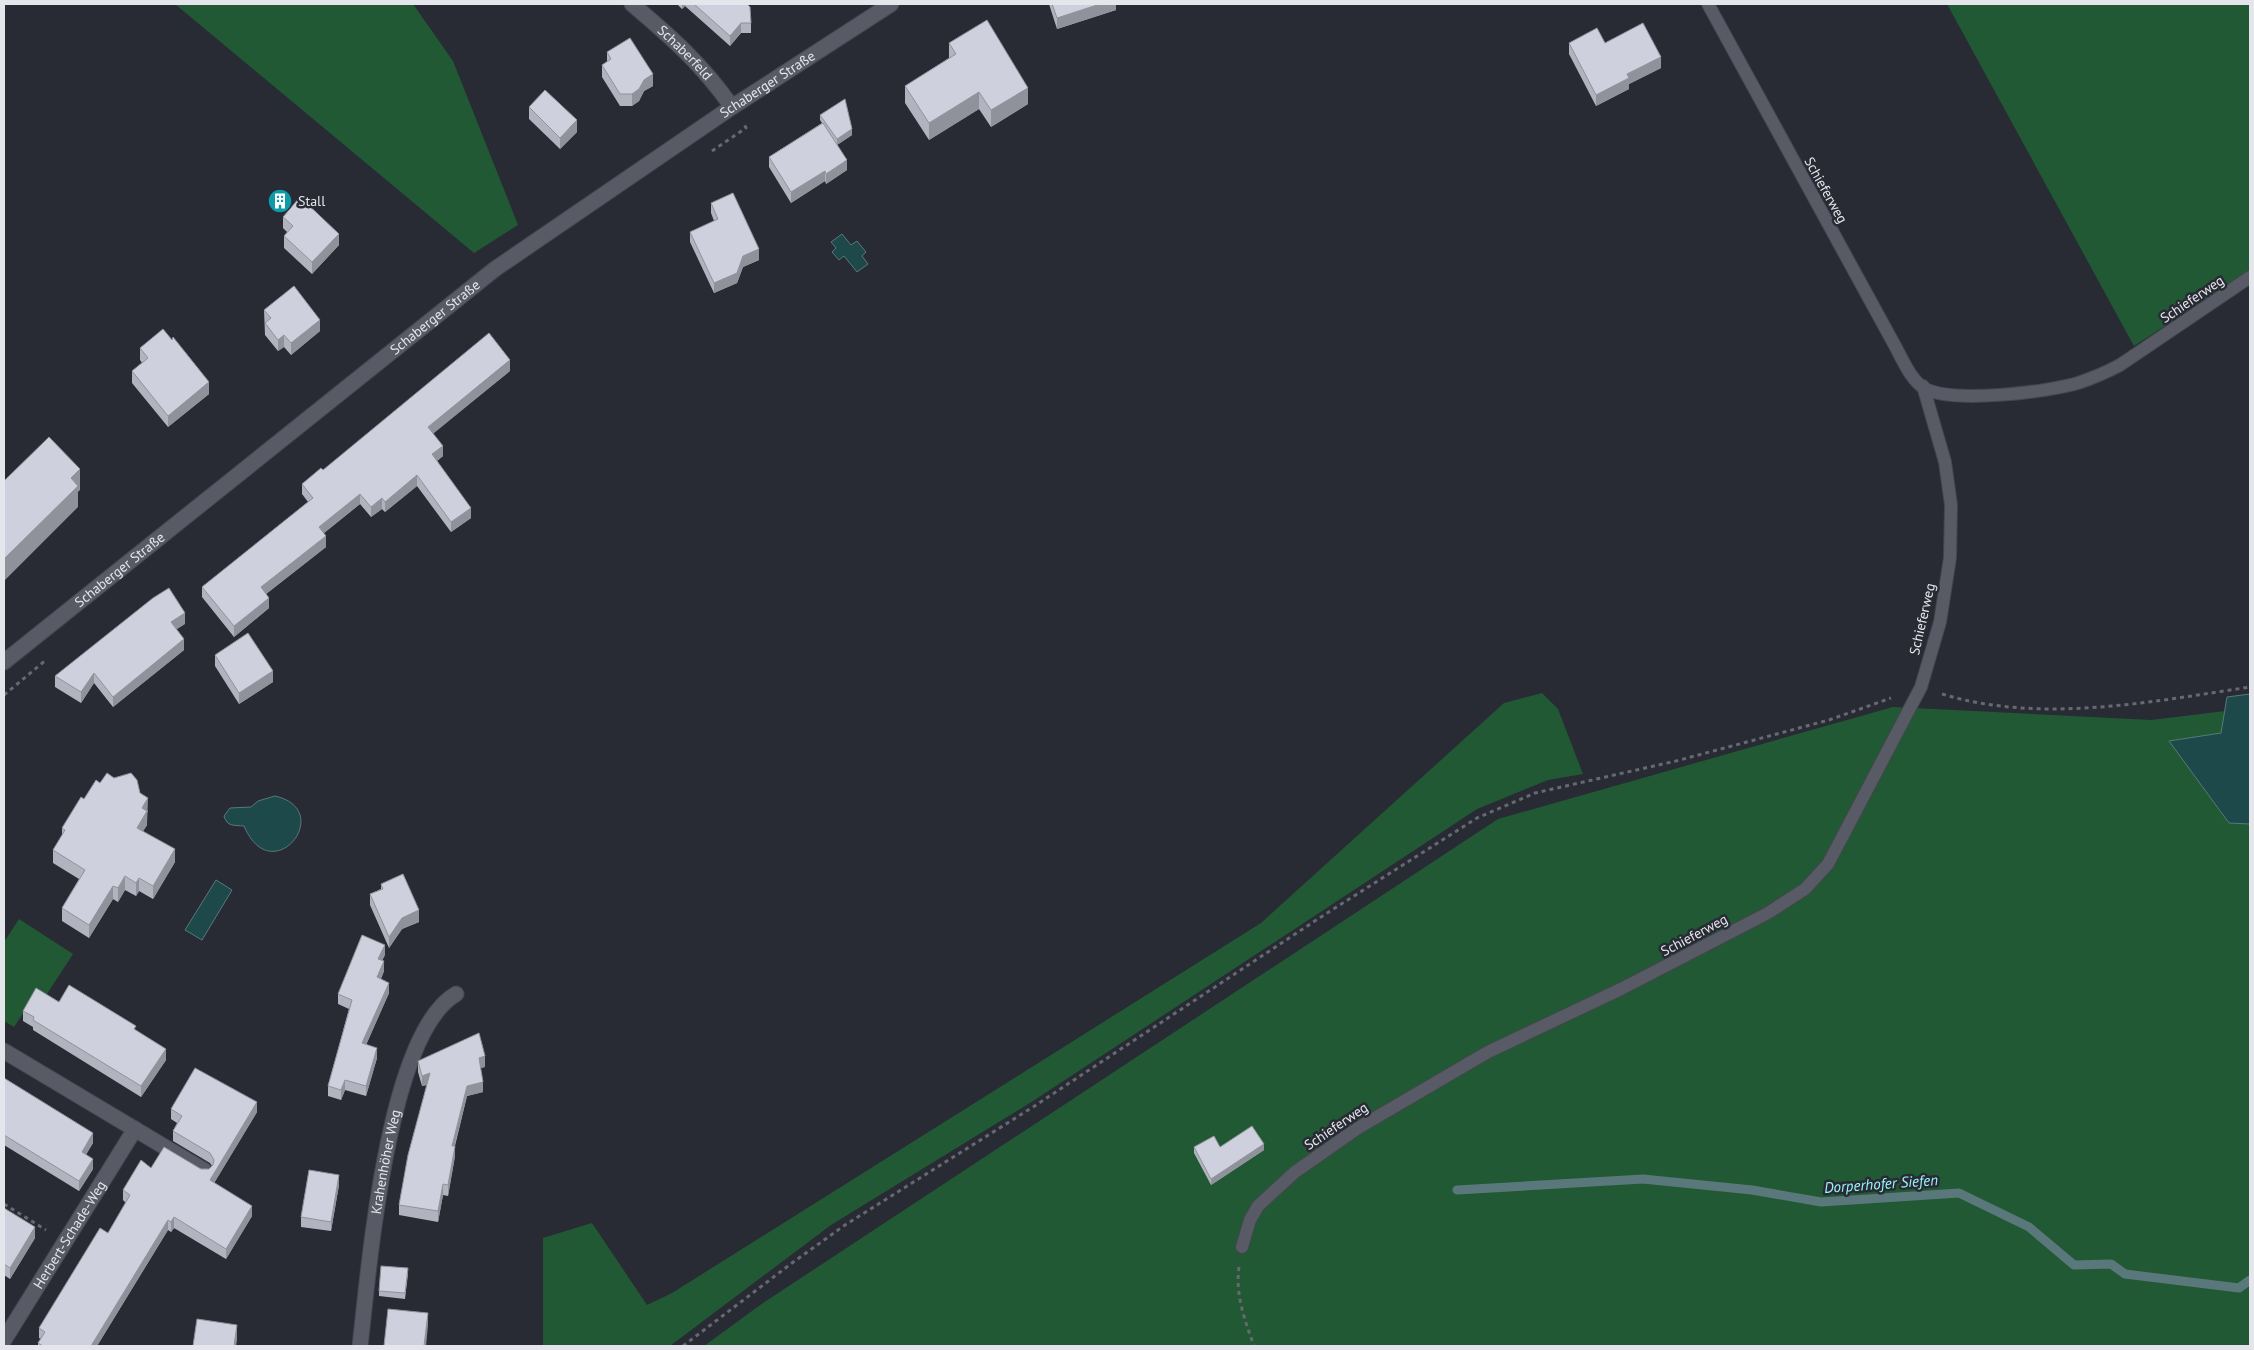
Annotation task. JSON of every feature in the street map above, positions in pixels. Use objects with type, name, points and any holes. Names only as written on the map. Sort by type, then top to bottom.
[{"type":"street","name":"Schaberfeld","points":[[632,4],[685,49],[711,76],[732,107]]},
{"type":"street","name":"Schaberger Straße","points":[[4,662],[495,269],[732,107],[891,4]]},
{"type":"street","name":"Krahenhöher Weg","points":[[360,1346],[370,1245],[396,1109],[415,1049],[426,1027],[438,1008],[456,994]]},
{"type":"street","points":[[4,1050],[205,1171]]},
{"type":"street","name":"Herbert-Schade-Weg","points":[[4,1340],[135,1129]]},
{"type":"lane","name":"Schieferweg","points":[[1708,4],[1894,344],[1912,375],[1923,386],[1940,394],[1998,394],[2042,391],[2077,383],[2120,365],[2250,277]]},
{"type":"lane","name":"Schieferweg","points":[[1242,1247],[1250,1220],[1265,1199],[1295,1172],[1358,1128],[1488,1052],[1664,968],[1768,913],[1805,889],[1828,864],[1920,687],[1940,622],[1949,566],[1951,525],[1945,462],[1923,386]]},
{"type":"path","points":[[706,155],[746,128],[732,107]]},
{"type":"path","points":[[4,694],[49,658]]},
{"type":"path","points":[[683,1346],[776,1274],[845,1225],[1033,1107],[1324,915],[1477,818],[1535,792],[1635,771],[1829,720],[1920,687],[1981,704],[2044,710],[2180,697],[2250,686]]},
{"type":"path","points":[[4,1204],[65,1242]]},
{"type":"path","points":[[1242,1247],[1238,1287],[1241,1306],[1254,1346]]},
{"type":"green space","points":[[175,4],[413,4],[453,61],[518,225],[474,253]]},
{"type":"green space","points":[[1947,4],[2250,4],[2250,271],[2134,346]]},
{"type":"green space","points":[[1542,693],[1558,709],[1583,774],[1548,780],[1477,809],[1033,1101],[831,1225],[670,1346],[543,1346],[543,1238],[592,1223],[647,1305],[672,1293],[1261,923],[1504,703]]},
{"type":"green space","points":[[1893,707],[2151,720],[2250,708],[2250,1346],[704,1346],[763,1303],[1498,819]]},
{"type":"green space","points":[[19,919],[73,954],[45,997],[37,992],[14,1027],[4,1021],[4,942]]},
{"type":"shaded area","points":[[842,234],[851,245],[857,241],[866,252],[862,256],[868,264],[857,272],[844,256],[839,260],[832,252],[836,248],[831,242]]},
{"type":"shaded area","points":[[2250,694],[2250,824],[2229,823],[2169,741],[2221,733],[2227,697]]},
{"type":"shaded area","points":[[275,796],[293,804],[300,816],[300,829],[293,841],[282,849],[269,851],[256,844],[244,826],[229,824],[225,820],[224,816],[230,808],[251,807],[258,801]]},
{"type":"shaded area","points":[[216,880],[232,890],[202,940],[185,930]]},
{"type":"building","points":[[694,4],[747,4],[750,7],[751,23],[741,23],[730,36]]},
{"type":"building","points":[[1052,4],[1100,4],[1057,18]]},
{"type":"building","points":[[987,20],[1028,88],[991,110],[979,92],[929,123],[905,86],[956,54],[949,43]]},
{"type":"building","points":[[1643,23],[1661,57],[1627,74],[1629,78],[1596,95],[1569,43],[1597,28],[1605,43]]},
{"type":"building","points":[[630,38],[653,74],[644,80],[639,89],[632,94],[620,94],[602,65],[611,59],[607,52]]},
{"type":"building","points":[[545,90],[577,120],[560,138],[529,107]]},
{"type":"building","points":[[845,99],[852,129],[837,139],[820,115]]},
{"type":"building","points":[[823,123],[847,160],[826,174],[825,171],[791,192],[769,157]]},
{"type":"building","points":[[733,193],[759,249],[743,256],[737,273],[714,283],[690,232],[718,219],[711,203]]},
{"type":"building","points":[[300,197],[339,234],[312,262],[284,236],[293,226],[283,217]]},
{"type":"building","points":[[294,286],[320,320],[291,343],[284,335],[278,340],[265,323],[271,318],[264,310]]},
{"type":"building","points":[[163,329],[172,340],[173,337],[209,382],[168,416],[132,371],[148,358],[140,348]]},
{"type":"building","points":[[489,333],[510,360],[428,427],[443,446],[432,454],[471,508],[451,522],[417,475],[385,502],[382,498],[371,507],[360,494],[319,527],[326,536],[261,587],[269,598],[234,626],[202,587],[313,498],[302,484],[321,468],[323,470]]},
{"type":"building","points":[[49,437],[80,469],[71,478],[78,486],[4,559],[4,481]]},
{"type":"building","points":[[169,588],[185,613],[171,622],[184,639],[113,697],[94,673],[81,692],[55,676],[153,598]]},
{"type":"building","points":[[248,633],[273,671],[239,693],[215,655]]},
{"type":"building","points":[[107,773],[114,778],[131,773],[137,780],[140,793],[148,798],[142,808],[147,811],[137,828],[175,849],[153,886],[139,878],[136,883],[125,876],[118,888],[113,886],[89,925],[62,908],[85,870],[53,850],[65,830],[62,828],[81,797],[84,799],[96,780],[100,783]]},
{"type":"building","points":[[403,874],[419,910],[402,918],[389,937],[370,894],[383,889],[381,884]]},
{"type":"building","points":[[362,935],[385,945],[378,959],[384,961],[377,977],[389,983],[362,1043],[377,1048],[366,1086],[345,1080],[341,1090],[328,1086],[352,1000],[338,994]]},
{"type":"building","points":[[69,985],[136,1026],[134,1029],[166,1049],[141,1086],[33,1020],[34,1017],[23,1011],[36,988],[59,1002]]},
{"type":"building","points":[[479,1033],[485,1056],[479,1058],[483,1082],[467,1086],[452,1146],[455,1146],[448,1185],[443,1184],[438,1211],[399,1205],[408,1155],[430,1073],[422,1076],[418,1061]]},
{"type":"building","points":[[195,1068],[257,1102],[210,1180],[252,1206],[226,1249],[174,1217],[171,1222],[168,1220],[91,1346],[43,1346],[38,1343],[45,1332],[39,1328],[100,1228],[108,1233],[130,1195],[123,1190],[141,1160],[151,1168],[164,1147],[201,1169],[209,1169],[213,1165],[214,1160],[210,1153],[173,1131],[182,1116],[171,1109]]},
{"type":"building","points":[[4,1078],[93,1133],[82,1152],[93,1159],[79,1181],[4,1135]]},
{"type":"building","points":[[1252,1126],[1264,1144],[1211,1179],[1194,1147],[1214,1136],[1220,1147]]},
{"type":"building","points":[[309,1170],[339,1175],[331,1222],[301,1217]]},
{"type":"building","points":[[4,1208],[35,1227],[10,1268],[4,1264]]},
{"type":"building","points":[[381,1266],[408,1268],[405,1293],[379,1291]]},
{"type":"building","points":[[388,1309],[428,1313],[424,1346],[384,1346]]},
{"type":"building","points":[[197,1319],[237,1325],[234,1346],[193,1346]]},
{"type":"waterway","name":"Dorperhofer Siefen","points":[[1457,1190],[1643,1179],[1752,1190],[1821,1202],[1959,1193],[2029,1227],[2074,1265],[2111,1264],[2125,1274],[2239,1288],[2250,1280]]},
{"type":"place","name":"Stall","points":[[280,201]]}]
